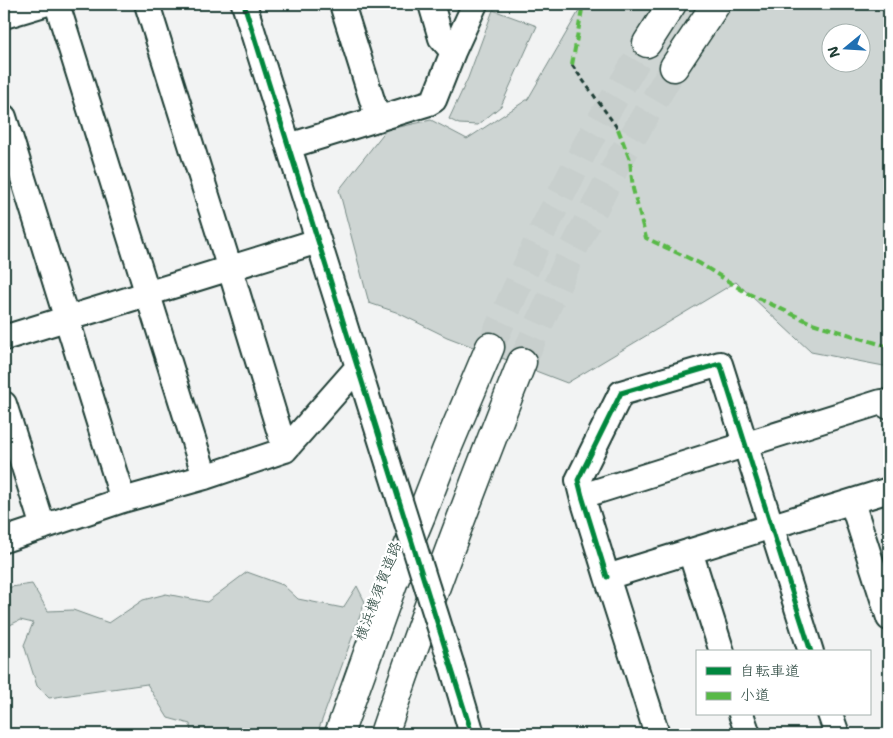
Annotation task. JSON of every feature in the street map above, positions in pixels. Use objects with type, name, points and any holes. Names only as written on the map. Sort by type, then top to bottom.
[{"type":"highway","points":[[647,44],[672,4]]},
{"type":"highway","points":[[674,67],[716,4]]},
{"type":"highway","name":"横浜横須賀道路","points":[[339,734],[393,583],[490,347]]},
{"type":"highway","points":[[384,734],[455,534],[522,362]]},
{"type":"street","points":[[4,16],[44,4]]},
{"type":"street","points":[[57,4],[205,477]]},
{"type":"street","points":[[147,4],[285,450]]},
{"type":"street","points":[[244,4],[472,734]]},
{"type":"street","points":[[342,4],[378,119]]},
{"type":"street","points":[[431,4],[441,38],[453,52]]},
{"type":"street","points":[[289,146],[434,100],[475,4]]},
{"type":"street","points":[[4,117],[123,500]]},
{"type":"street","points":[[4,338],[318,241]]},
{"type":"street","points":[[657,734],[578,480],[621,393],[720,364],[810,650]]},
{"type":"street","points":[[4,540],[123,500],[205,477],[285,450],[358,367]]},
{"type":"street","points":[[582,496],[881,402],[889,407]]},
{"type":"street","points":[[4,404],[43,527]]},
{"type":"street","points":[[607,577],[889,490]]},
{"type":"street","points":[[852,502],[889,618]]},
{"type":"street","points":[[690,551],[721,650]]},
{"type":"street","points":[[743,716],[748,734]]},
{"type":"street","points":[[831,716],[837,734]]},
{"type":"path","points":[[572,65],[618,129]]},
{"type":"shaded area","points":[[583,4],[889,4],[889,367],[811,352],[736,282],[567,383],[447,337],[396,312],[369,303],[339,190],[386,130],[431,120],[467,139],[528,99]]},
{"type":"shaded area","points":[[493,10],[537,26],[501,106],[478,125],[459,124],[449,119],[468,78]]},
{"type":"shaded area","points":[[247,572],[283,585],[298,599],[343,608],[357,586],[365,602],[317,734],[191,734],[190,724],[168,718],[147,684],[49,698],[37,686],[24,645],[33,623],[20,620],[4,628],[4,588],[32,584],[48,611],[73,610],[109,623],[143,600],[166,594],[207,602]]},
{"type":"tunnel","points":[[490,347],[542,232],[588,142],[647,43]]},
{"type":"tunnel","points":[[522,362],[574,248],[619,160],[674,67]]},
{"type":"marked path","points":[[572,65],[583,4]]},
{"type":"marked path","points":[[618,129],[630,160],[633,189],[646,238],[699,263],[747,293],[809,322],[889,347]]},
{"type":"cycle path","points":[[244,4],[472,734]]},
{"type":"cycle path","points":[[607,577],[578,480],[621,393],[720,364],[810,650]]}]
